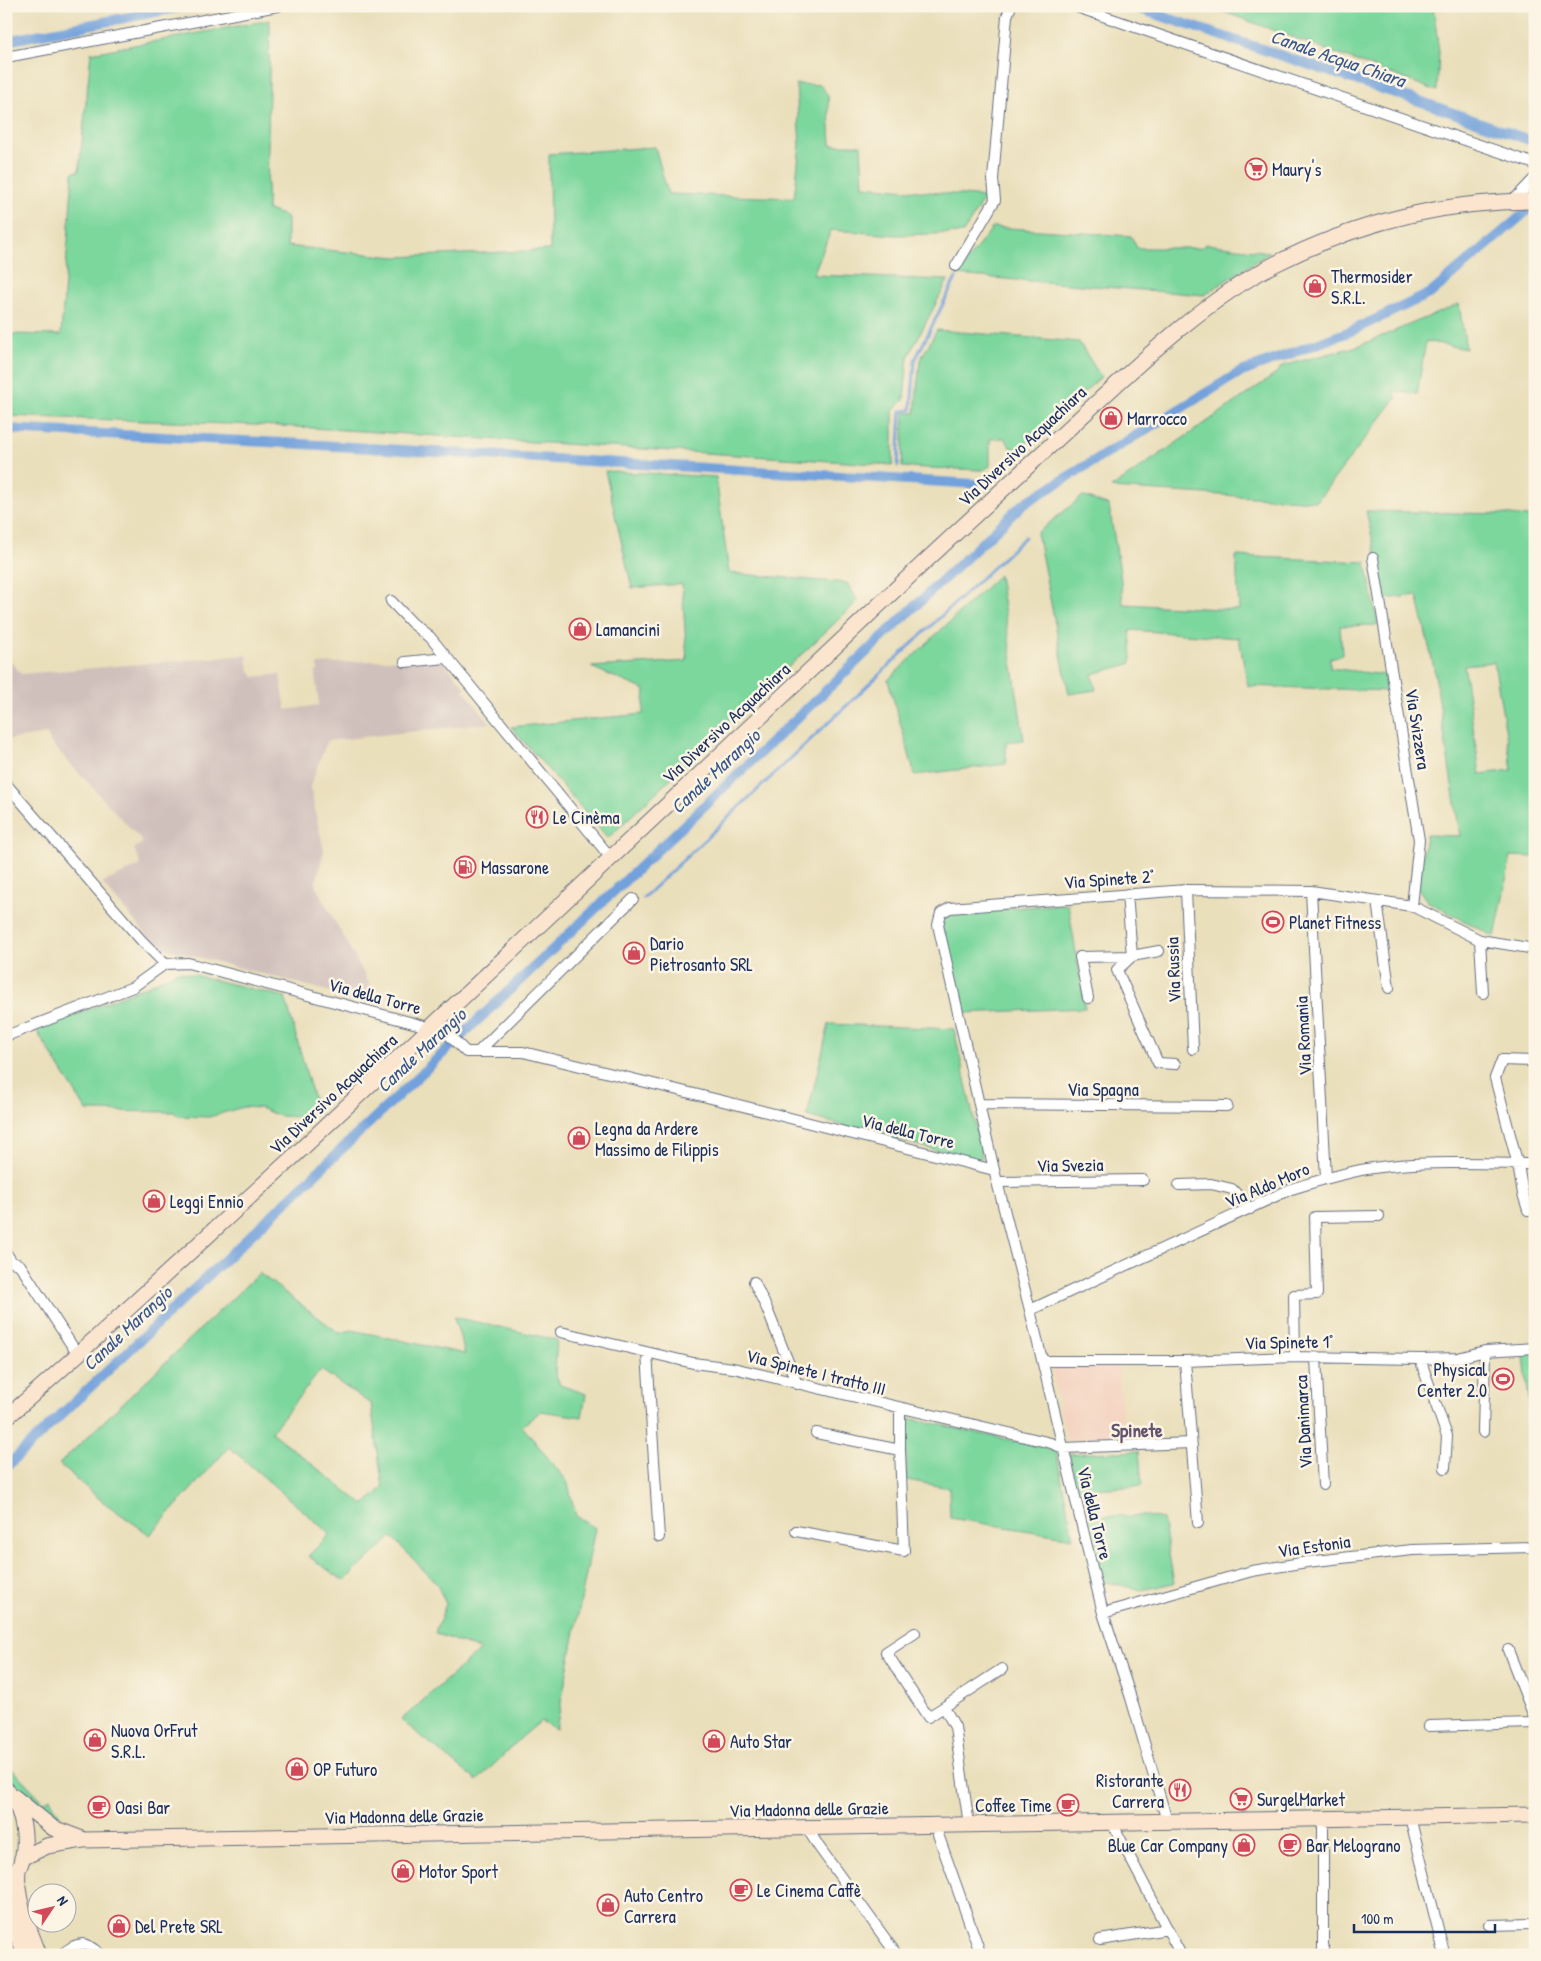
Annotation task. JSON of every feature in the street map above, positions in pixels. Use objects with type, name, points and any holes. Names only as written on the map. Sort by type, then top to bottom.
[{"type":"main road","name":"Via Diversivo Acquachiara","points":[[6,1418],[78,1355],[432,1028],[869,614],[1126,375],[1171,336],[1216,302],[1275,264],[1341,234],[1412,213],[1465,205],[1533,201]]},
{"type":"main road","points":[[9,1792],[53,1828],[83,1840]]},
{"type":"main road","points":[[9,1792],[25,1834],[15,1867],[19,1900],[39,1955]]},
{"type":"main road","name":"Via Madonna delle Grazie","points":[[83,1840],[1535,1815]]},
{"type":"main road","points":[[15,1867],[48,1846],[83,1840]]},
{"type":"main road","points":[[6,1906],[25,1955]]},
{"type":"street","points":[[6,57],[278,6]]},
{"type":"street","points":[[956,266],[995,200],[993,179],[1007,16],[1011,6]]},
{"type":"street","points":[[1074,6],[1535,165]]},
{"type":"street","points":[[1513,201],[1535,178]]},
{"type":"street","name":"Via Svizzera","points":[[1373,558],[1419,840],[1412,906]]},
{"type":"street","points":[[391,601],[412,623],[430,637],[611,858]]},
{"type":"street","points":[[405,662],[446,658]]},
{"type":"street","points":[[6,784],[141,940],[165,964],[133,987],[6,1036]]},
{"type":"street","name":"Via Spinete 2°","points":[[994,1170],[938,925],[941,913],[950,908],[1186,890],[1311,891],[1412,906],[1480,940],[1535,949]]},
{"type":"street","name":"Via Russia","points":[[1186,890],[1192,1049]]},
{"type":"street","name":"Via Romania","points":[[1311,891],[1326,1178]]},
{"type":"street","points":[[1127,894],[1132,956]]},
{"type":"street","points":[[478,1052],[633,899]]},
{"type":"street","points":[[1377,901],[1390,988]]},
{"type":"street","points":[[1480,940],[1483,993]]},
{"type":"street","points":[[1088,998],[1080,957],[1132,956],[1159,951]]},
{"type":"street","points":[[1132,956],[1117,970],[1158,1063],[1175,1064]]},
{"type":"street","name":"Via della Torre","points":[[165,964],[188,963],[432,1028],[448,1034],[466,1052],[523,1052],[731,1102],[994,1170],[1043,1361],[1102,1613],[1131,1698],[1167,1821]]},
{"type":"street","points":[[1535,1060],[1502,1060],[1495,1078],[1518,1165],[1523,1194],[1528,1210],[1535,1210]]},
{"type":"street","name":"Via Spagna","points":[[979,1104],[1227,1106]]},
{"type":"street","name":"Via Aldo Moro","points":[[1030,1310],[1291,1190],[1326,1178],[1373,1168],[1429,1163],[1535,1164]]},
{"type":"street","name":"Via Svezia","points":[[997,1182],[1143,1180]]},
{"type":"street","points":[[1179,1185],[1211,1184],[1232,1189],[1250,1209]]},
{"type":"street","points":[[1295,1357],[1294,1295],[1317,1294],[1315,1217],[1379,1216]]},
{"type":"street","points":[[6,1254],[12,1262],[20,1265],[78,1355]]},
{"type":"street","points":[[754,1282],[798,1384]]},
{"type":"street","name":"Via Spinete I tratto III","points":[[561,1332],[693,1363],[733,1368],[900,1409],[1051,1443],[1063,1448]]},
{"type":"street","name":"Via Spinete 1°","points":[[1043,1361],[1185,1361],[1295,1357],[1458,1358],[1485,1351],[1535,1348]]},
{"type":"street","points":[[1483,1432],[1485,1351]]},
{"type":"street","points":[[647,1353],[659,1537]]},
{"type":"street","name":"Via Danimarca","points":[[1316,1358],[1323,1485]]},
{"type":"street","points":[[1420,1359],[1447,1436],[1444,1468]]},
{"type":"street","points":[[1185,1361],[1198,1523]]},
{"type":"street","points":[[796,1531],[904,1551],[900,1409]]},
{"type":"street","points":[[816,1433],[900,1450]]},
{"type":"street","points":[[1063,1448],[1191,1443]]},
{"type":"street","name":"Via Estonia","points":[[1102,1613],[1252,1571],[1307,1562],[1412,1550],[1535,1548]]},
{"type":"street","points":[[915,1633],[886,1652],[928,1718],[1002,1669]]},
{"type":"street","points":[[1508,1650],[1535,1719]]},
{"type":"street","points":[[944,1707],[955,1727],[969,1825]]},
{"type":"street","points":[[1428,1726],[1535,1723]]},
{"type":"street","points":[[1410,1817],[1444,1949]]},
{"type":"street","points":[[1323,1819],[1323,1955]]},
{"type":"street","points":[[1112,1823],[1181,1955]]},
{"type":"street","points":[[935,1826],[981,1955]]},
{"type":"street","points":[[807,1828],[897,1955]]},
{"type":"street","points":[[1490,1925],[1535,1924]]},
{"type":"street","points":[[1100,1940],[1168,1929]]},
{"type":"street","points":[[61,1955],[75,1944],[87,1944],[101,1955]]},
{"type":"shaded area","points":[[6,655],[21,674],[247,655],[249,672],[252,672],[253,677],[280,674],[286,710],[319,705],[315,672],[318,671],[317,664],[405,659],[443,661],[466,688],[463,689],[490,723],[327,741],[310,787],[324,851],[315,885],[381,1005],[160,947],[152,941],[102,883],[141,865],[134,849],[143,842],[51,743],[47,734],[6,740]]},
{"type":"shaded area","points":[[1118,1365],[1124,1439],[1067,1440],[1051,1366]]},
{"type":"green space","points":[[1208,6],[1433,6],[1439,52],[1437,91]]},
{"type":"green space","points":[[270,20],[267,209],[287,217],[287,246],[396,257],[550,250],[549,154],[655,147],[668,194],[794,198],[800,145],[796,84],[821,85],[828,96],[831,145],[861,145],[863,186],[985,197],[963,233],[896,235],[831,230],[813,275],[948,280],[908,357],[904,400],[893,411],[893,465],[281,426],[6,416],[6,334],[61,335],[73,172],[79,171],[91,53]]},
{"type":"green space","points":[[993,227],[1131,236],[1137,248],[1200,248],[1206,244],[1270,252],[1204,295],[956,275]]},
{"type":"green space","points":[[1459,304],[1466,349],[1426,341],[1417,394],[1392,391],[1397,397],[1317,501],[1111,488],[1276,374],[1282,366],[1358,346]]},
{"type":"green space","points":[[937,330],[1079,342],[1101,377],[1019,450],[1010,447],[1005,438],[990,439],[990,466],[983,470],[902,467],[904,413],[915,413],[920,360]]},
{"type":"green space","points":[[605,471],[716,477],[729,573],[847,583],[858,601],[608,838],[511,727],[643,714],[645,690],[591,667],[687,661],[682,584],[632,588]]},
{"type":"green space","points":[[1083,496],[1109,506],[1120,572],[1123,604],[1239,610],[1236,556],[1366,562],[1378,625],[1340,626],[1342,655],[1330,658],[1330,668],[1385,675],[1387,691],[1248,686],[1239,638],[1130,630],[1132,659],[1130,664],[1092,674],[1096,690],[1069,694],[1037,533]]},
{"type":"green space","points":[[1366,511],[1503,514],[1535,518],[1535,857],[1511,856],[1495,937],[1427,901],[1418,888],[1426,835],[1460,836],[1434,668],[1417,595],[1386,599]],"holes":[[[1494,662],[1512,770],[1480,774],[1464,665]]]},
{"type":"green space","points":[[999,575],[1024,740],[1006,742],[1006,764],[915,775],[888,680]]},
{"type":"green space","points":[[1068,904],[1085,1008],[964,1013],[941,925],[951,912]]},
{"type":"green space","points":[[178,971],[285,997],[314,1100],[322,1102],[306,1121],[301,1117],[279,1116],[260,1108],[243,1107],[209,1117],[178,1116],[174,1112],[87,1111],[36,1030],[147,986]]},
{"type":"green space","points":[[829,1024],[954,1029],[982,1157],[977,1161],[807,1116]]},
{"type":"green space","points":[[259,1273],[339,1333],[352,1330],[465,1354],[454,1317],[557,1340],[555,1372],[560,1385],[586,1394],[582,1417],[541,1411],[522,1426],[567,1481],[576,1516],[595,1528],[556,1729],[541,1721],[477,1781],[401,1720],[480,1650],[435,1633],[446,1604],[437,1584],[392,1537],[344,1581],[308,1556],[330,1534],[229,1447],[150,1535],[102,1501],[59,1464]],"holes":[[[321,1370],[371,1404],[383,1488],[364,1505],[271,1432]]]},
{"type":"green space","points":[[1527,1353],[1535,1353],[1535,1436],[1533,1436],[1524,1358]]},
{"type":"green space","points":[[904,1417],[1056,1450],[1073,1538],[950,1518],[949,1488],[907,1480]]},
{"type":"green space","points":[[1139,1451],[1142,1486],[1076,1490],[1069,1454]]},
{"type":"green space","points":[[1084,1516],[1146,1516],[1163,1519],[1174,1583],[1142,1590],[1097,1580]]},
{"type":"green space","points":[[8,1765],[44,1802],[50,1798],[66,1827],[64,1829],[19,1793],[6,1780],[6,1767]]},
{"type":"waterway","name":"Canale Acqua Chiara","points":[[6,41],[186,6]]},
{"type":"waterway","name":"Canale Acqua Chiara","points":[[1131,6],[1425,103],[1535,142]]},
{"type":"waterway","name":"Canale Marangio","points":[[6,1467],[1023,504],[1239,373],[1351,331],[1431,293],[1527,211]]},
{"type":"waterway","points":[[898,466],[901,411],[911,410],[915,360],[956,278]]},
{"type":"waterway","points":[[6,429],[285,443],[976,484]]},
{"type":"waterway","points":[[643,898],[1025,537]]},
{"type":"place","name":"Maury's","points":[[1256,169]]},
{"type":"place","name":"Thermosider S.R.L.","points":[[1315,286]]},
{"type":"place","name":"Marrocco","points":[[1111,418]]},
{"type":"place","name":"Lamancini","points":[[580,629]]},
{"type":"place","name":"Le Cinèma","points":[[537,817]]},
{"type":"place","name":"Massarone","points":[[465,867]]},
{"type":"place","name":"Planet Fitness","points":[[1273,922]]},
{"type":"place","name":"Dario Pietrosanto SRL","points":[[634,953]]},
{"type":"place","name":"Legna da Ardere Massimo de Filippis","points":[[579,1138]]},
{"type":"place","name":"Leggi Ennio","points":[[154,1201]]},
{"type":"place","name":"Physical Center 2.0","points":[[1503,1379]]},
{"type":"place","name":"Nuova OrFrut S.R.L.","points":[[95,1740]]},
{"type":"place","name":"Auto Star","points":[[714,1741]]},
{"type":"place","name":"OP Futuro","points":[[297,1769]]},
{"type":"place","name":"Ristorante Carrera","points":[[1180,1790]]},
{"type":"place","name":"SurgelMarket","points":[[1241,1799]]},
{"type":"place","name":"Coffee Time","points":[[1068,1805]]},
{"type":"place","name":"Oasi Bar","points":[[99,1807]]},
{"type":"place","name":"Blue Car Company","points":[[1244,1845]]},
{"type":"place","name":"Bar Melograno","points":[[1290,1845]]},
{"type":"place","name":"Motor Sport","points":[[403,1871]]},
{"type":"place","name":"Le Cinema Caffè","points":[[741,1890]]},
{"type":"place","name":"Auto Centro Carrera","points":[[608,1905]]},
{"type":"place","name":"Del Prete SRL","points":[[119,1926]]},
{"type":"district","name":"Spinete","points":[[1137,1430]]}]
